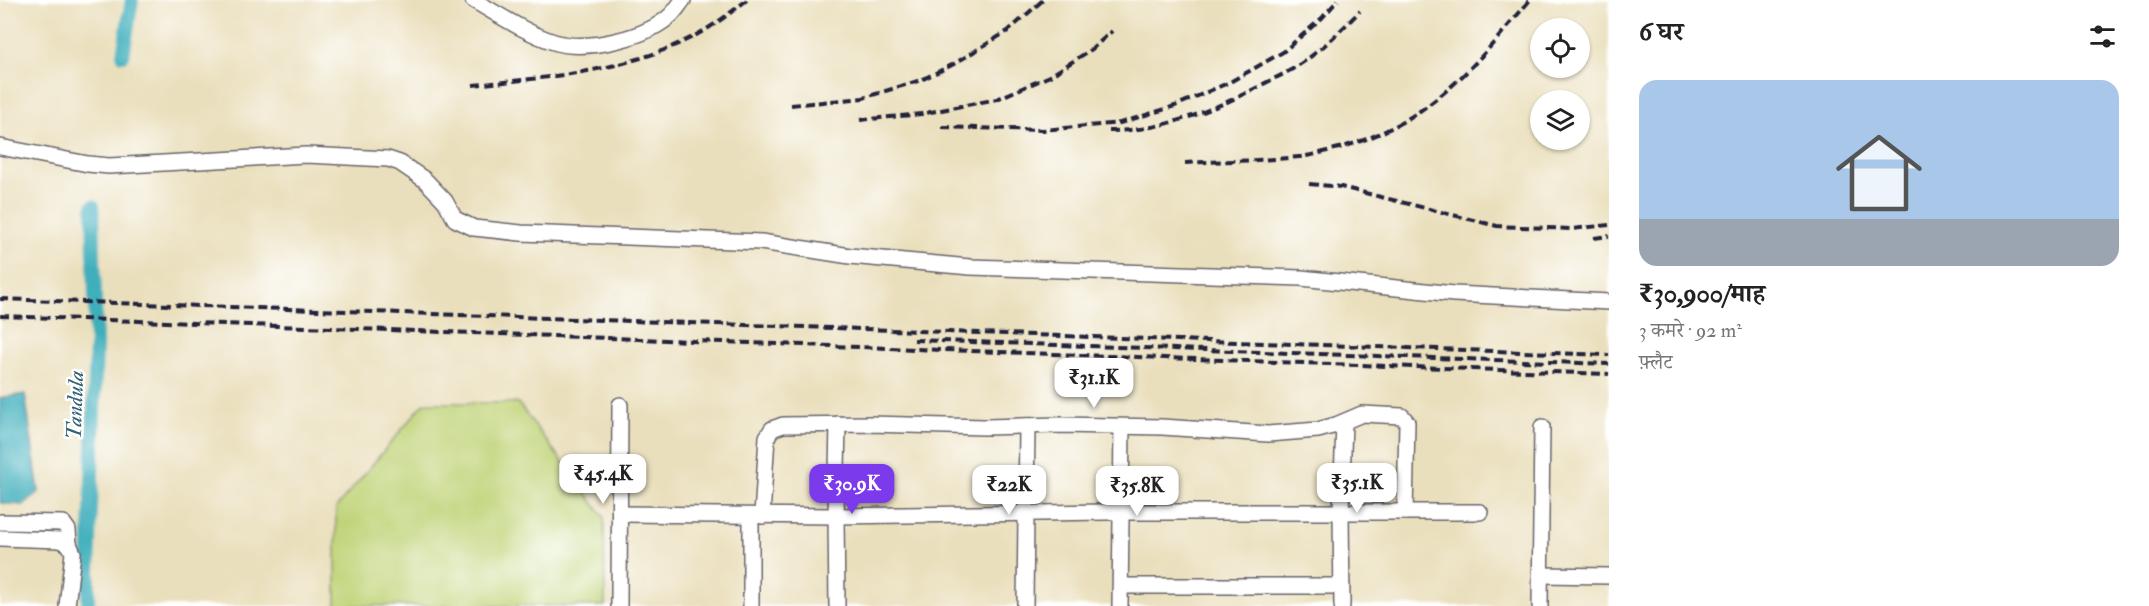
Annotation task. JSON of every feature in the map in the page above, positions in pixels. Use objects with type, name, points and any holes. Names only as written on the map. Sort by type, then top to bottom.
[{"type":"street","points":[[473,0],[537,35],[557,43],[575,45],[611,41],[635,35],[671,15],[683,0]]},
{"type":"street","points":[[0,147],[109,166],[306,155],[388,159],[400,163],[425,180],[438,192],[458,221],[474,228],[521,233],[761,242],[850,256],[959,266],[1301,278],[1454,294],[1609,302]]},
{"type":"street","points":[[619,606],[620,405]]},
{"type":"street","points":[[751,606],[757,516],[767,437],[772,429],[783,425],[1122,427],[1268,434],[1318,430],[1362,414],[1398,414],[1405,418],[1407,430],[1405,512]]},
{"type":"street","points":[[1342,606],[1341,512],[1344,422]]},
{"type":"street","points":[[837,606],[838,424]]},
{"type":"street","points":[[1025,606],[1027,426]]},
{"type":"street","points":[[1120,606],[1122,427]]},
{"type":"street","points":[[1540,606],[1542,427]]},
{"type":"street","points":[[620,514],[836,516],[1120,512],[1480,512]]},
{"type":"street","points":[[0,522],[63,523],[68,530],[69,544],[73,553],[67,606]]},
{"type":"street","points":[[0,538],[60,540],[69,544]]},
{"type":"street","points":[[1540,575],[1609,576]]},
{"type":"street","points":[[1121,586],[1341,586]]},
{"type":"green space","points":[[424,403],[518,403],[604,517],[605,606],[336,606],[336,508]]},
{"type":"water","points":[[25,394],[39,492],[23,505],[0,503],[0,398]]},
{"type":"waterway","name":"Tandula","points":[[123,55],[132,0]]},
{"type":"waterway","name":"Tandula","points":[[88,606],[96,346],[93,206]]},
{"type":"railway","points":[[473,85],[565,75],[625,63],[683,42],[715,24],[747,0]]},
{"type":"railway","points":[[791,105],[863,98],[921,80],[952,65],[1008,31],[1043,0]]},
{"type":"railway","points":[[942,127],[1043,130],[1120,123],[1175,106],[1230,82],[1283,52],[1322,18],[1338,0]]},
{"type":"railway","points":[[1185,163],[1314,155],[1371,137],[1399,124],[1424,108],[1468,71],[1530,0]]},
{"type":"railway","points":[[1109,131],[1148,128],[1186,118],[1240,96],[1312,56],[1360,11]]},
{"type":"railway","points":[[860,120],[921,114],[997,99],[1050,76],[1092,49],[1112,31]]},
{"type":"railway","points":[[1309,184],[1341,187],[1497,226],[1572,229],[1609,225]]},
{"type":"railway","points":[[1594,238],[1609,236]]},
{"type":"railway","points":[[0,299],[1609,355]]},
{"type":"railway","points":[[0,316],[1609,374]]},
{"type":"railway","points":[[914,340],[1609,364]]}]
